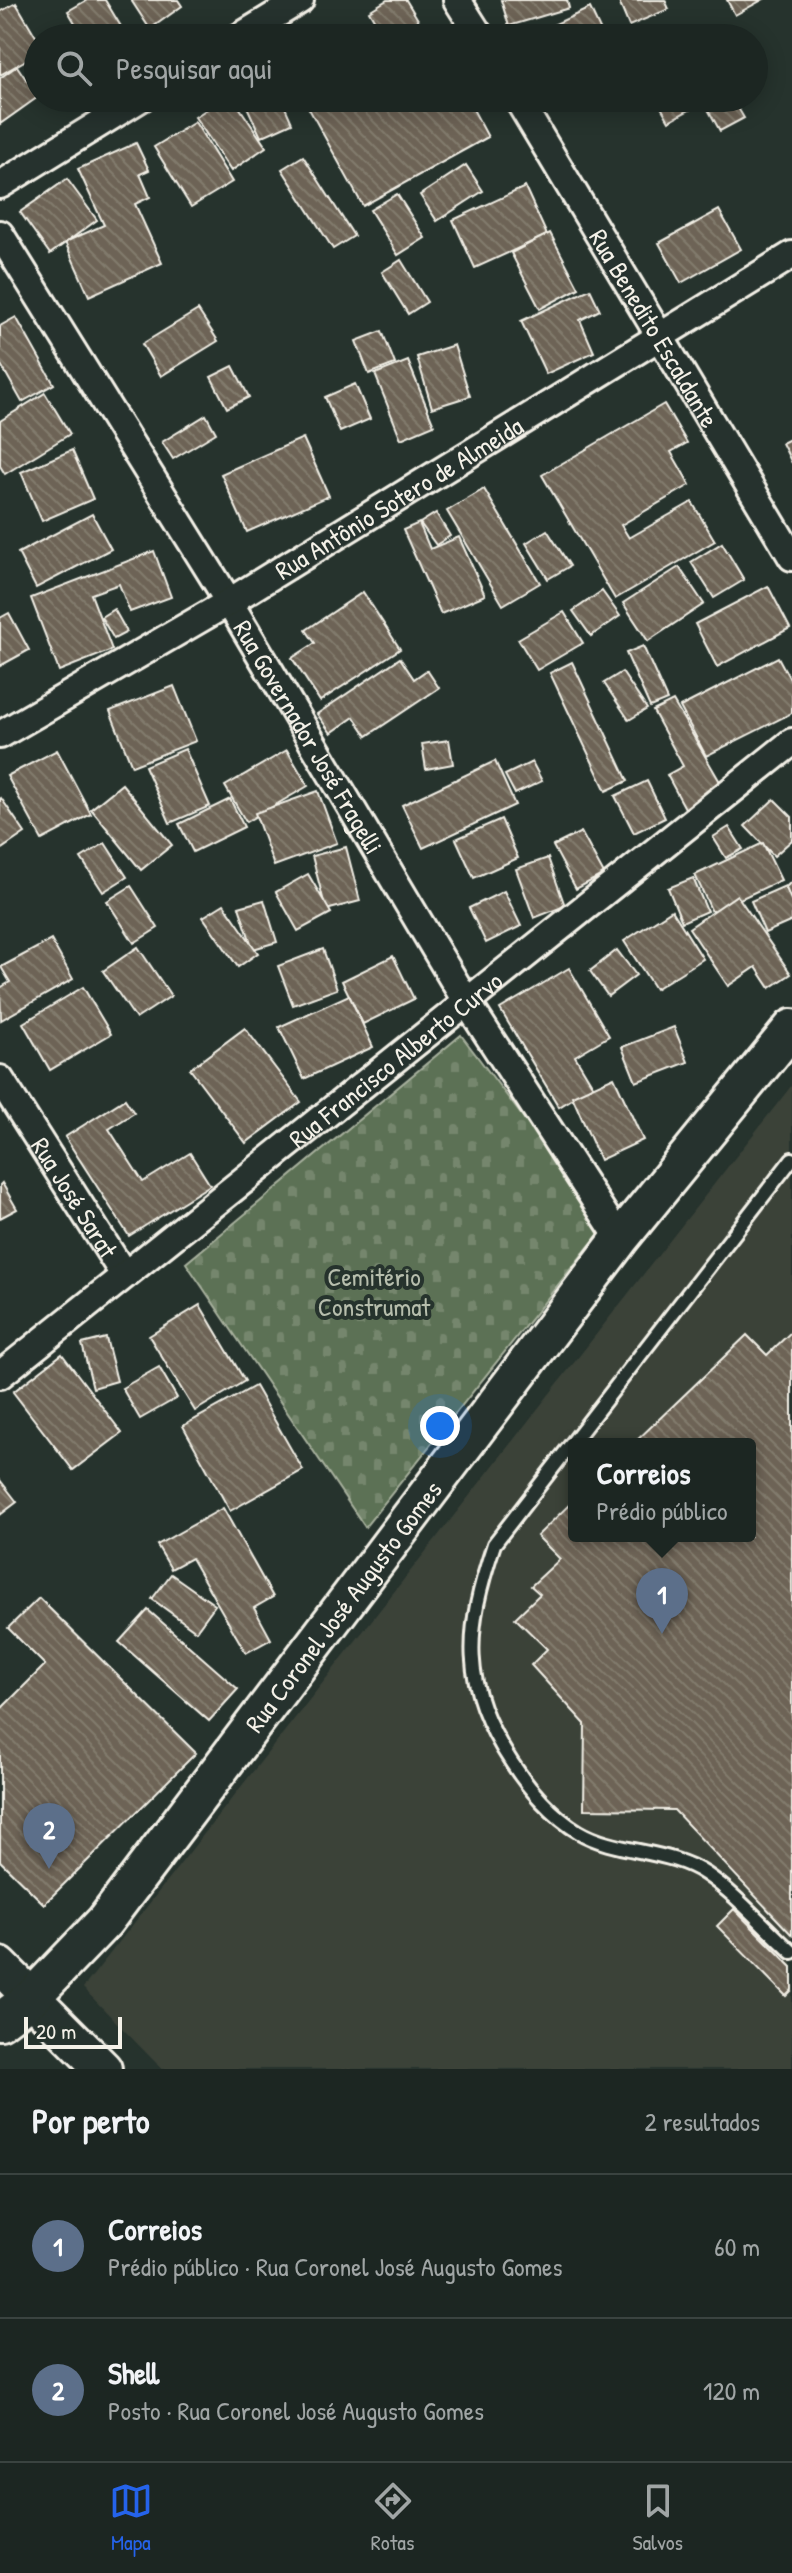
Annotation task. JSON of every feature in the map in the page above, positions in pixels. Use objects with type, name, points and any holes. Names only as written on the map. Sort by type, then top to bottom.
[{"type":"street","points":[[261,24],[300,0]]},
{"type":"street","points":[[457,0],[472,24]]},
{"type":"street","points":[[0,185],[118,112]]},
{"type":"street","name":"Rua Benedito Escaldante","points":[[525,112],[792,557]]},
{"type":"street","name":"Rua Governador José Fragelli","points":[[0,234],[229,602],[466,1001],[620,1239]]},
{"type":"street","name":"Rua Antônio Sotero de Almeida","points":[[0,735],[229,602],[792,255]]},
{"type":"street","name":"Rua Francisco Alberto Curvo","points":[[0,1375],[123,1273],[792,742]]},
{"type":"street","name":"Rua Coronel José Augusto Gomes","points":[[0,2021],[31,1998],[105,1921],[620,1239],[792,1028]]},
{"type":"street","name":"Rua José Sarat","points":[[0,1079],[123,1273]]},
{"type":"street","points":[[0,1966],[103,2069]]},
{"type":"lane","points":[[576,1438],[792,1159]]},
{"type":"lane","points":[[568,1448],[494,1544],[476,1599],[471,1649],[477,1695],[491,1731],[523,1780],[581,1833],[705,1873],[792,1952]]},
{"type":"shaded area","points":[[792,1085],[792,2069],[162,2069],[83,1988]]},
{"type":"green space","name":"Cemitério Construmat","points":[[461,1035],[605,1226],[365,1527],[186,1263]]},
{"type":"building","points":[[87,0],[105,0],[120,24],[76,24],[68,11]]},
{"type":"building","points":[[131,0],[178,0],[182,6],[157,24],[147,24]]},
{"type":"building","points":[[387,0],[406,0],[421,24],[377,24],[369,11]]},
{"type":"building","points":[[501,0],[567,0],[569,8],[508,24]]},
{"type":"building","points":[[665,0],[669,9],[628,24],[619,2]]},
{"type":"building","points":[[727,0],[762,0],[735,15]]},
{"type":"building","points":[[16,3],[28,24],[24,24],[24,61],[0,75],[0,12]]},
{"type":"building","points":[[590,8],[597,24],[555,24]]},
{"type":"building","points":[[17,66],[24,76],[24,107],[0,124],[0,78]]},
{"type":"building","points":[[203,112],[242,112],[266,147],[231,171],[195,117]]},
{"type":"building","points":[[249,112],[287,112],[292,123],[261,137]]},
{"type":"building","points":[[311,112],[475,112],[488,137],[363,206]]},
{"type":"building","points":[[664,112],[686,112],[669,121]]},
{"type":"building","points":[[710,112],[740,112],[744,118],[720,131]]},
{"type":"building","points":[[195,122],[232,182],[191,207],[154,147]]},
{"type":"building","points":[[136,143],[149,170],[140,174],[150,197],[135,204],[162,263],[89,296],[65,242],[104,225],[78,169]]},
{"type":"building","points":[[303,156],[354,236],[333,249],[282,169]]},
{"type":"building","points":[[466,165],[483,191],[437,221],[420,195]]},
{"type":"building","points":[[67,179],[97,220],[50,254],[20,212]]},
{"type":"building","points":[[525,187],[547,235],[475,268],[453,220]]},
{"type":"building","points":[[397,194],[425,238],[398,255],[370,210]]},
{"type":"building","points":[[719,210],[741,249],[681,283],[659,243]]},
{"type":"building","points":[[550,233],[579,288],[540,309],[511,253]]},
{"type":"building","points":[[401,260],[427,302],[408,314],[382,272]]},
{"type":"building","points":[[590,289],[600,310],[580,320],[594,352],[546,374],[521,321]]},
{"type":"building","points":[[198,310],[218,341],[161,376],[142,344]]},
{"type":"building","points":[[16,317],[54,384],[22,402],[0,363],[0,326]]},
{"type":"building","points":[[382,331],[395,364],[369,374],[356,341]]},
{"type":"building","points":[[454,345],[470,396],[432,408],[417,357]]},
{"type":"building","points":[[408,361],[434,425],[401,439],[375,374]]},
{"type":"building","points":[[233,366],[249,397],[227,408],[211,377]]},
{"type":"building","points":[[355,384],[370,419],[340,432],[325,397]]},
{"type":"building","points":[[45,393],[70,434],[5,474],[0,466],[0,421]]},
{"type":"building","points":[[664,404],[687,443],[671,452],[690,485],[621,525],[629,538],[692,502],[715,541],[615,599],[542,475]]},
{"type":"building","points":[[206,415],[216,433],[173,459],[162,442]]},
{"type":"building","points":[[303,438],[329,496],[247,532],[221,474]]},
{"type":"building","points":[[792,438],[792,463],[782,443]]},
{"type":"building","points":[[72,450],[93,499],[42,521],[21,472]]},
{"type":"building","points":[[484,489],[540,583],[503,605],[447,511]]},
{"type":"building","points":[[436,513],[450,536],[436,545],[420,523]]},
{"type":"building","points":[[92,514],[111,549],[36,588],[18,553]]},
{"type":"building","points":[[419,523],[430,549],[459,537],[485,595],[441,614],[403,530]]},
{"type":"building","points":[[547,530],[570,566],[548,579],[526,543]]},
{"type":"building","points":[[722,543],[744,580],[714,598],[691,562]]},
{"type":"building","points":[[154,551],[171,597],[130,612],[119,584],[91,594],[112,650],[59,671],[31,598]]},
{"type":"building","points":[[679,567],[704,604],[648,641],[623,603]]},
{"type":"building","points":[[768,586],[790,628],[717,667],[695,624]]},
{"type":"building","points":[[602,591],[620,616],[591,636],[573,611]]},
{"type":"building","points":[[363,592],[400,649],[320,701],[292,658],[315,643],[306,630]]},
{"type":"building","points":[[114,609],[127,632],[114,639],[101,617]]},
{"type":"building","points":[[564,612],[583,643],[537,670],[518,639]]},
{"type":"building","points":[[9,613],[29,650],[0,666],[0,618]]},
{"type":"building","points":[[643,646],[667,700],[650,707],[626,653]]},
{"type":"building","points":[[778,657],[792,683],[792,713],[706,756],[680,707]]},
{"type":"building","points":[[400,658],[414,679],[427,670],[439,688],[367,736],[354,717],[331,733],[317,714]]},
{"type":"building","points":[[572,662],[628,781],[606,791],[550,673]]},
{"type":"building","points":[[622,672],[647,709],[629,720],[604,683]]},
{"type":"building","points":[[174,686],[196,741],[132,766],[110,711]]},
{"type":"building","points":[[673,701],[726,792],[687,812],[667,775],[683,766],[653,711]]},
{"type":"building","points":[[449,740],[453,764],[426,769],[422,744]]},
{"type":"building","points":[[185,749],[210,806],[170,823],[145,766]]},
{"type":"building","points":[[57,750],[91,814],[42,840],[7,776]]},
{"type":"building","points":[[287,750],[308,786],[246,822],[225,786]]},
{"type":"building","points":[[495,761],[515,805],[423,848],[402,805]]},
{"type":"building","points":[[532,762],[542,781],[515,794],[505,775]]},
{"type":"building","points":[[647,781],[665,818],[634,833],[615,796]]},
{"type":"building","points":[[122,784],[172,845],[141,870],[91,809]]},
{"type":"building","points":[[318,791],[337,843],[274,866],[255,813]]},
{"type":"building","points":[[0,799],[25,833],[0,850]]},
{"type":"building","points":[[230,799],[244,827],[193,852],[179,824]]},
{"type":"building","points":[[774,799],[792,817],[792,840],[774,856],[745,826]]},
{"type":"building","points":[[501,819],[518,858],[474,878],[456,839]]},
{"type":"building","points":[[729,827],[743,849],[726,858],[713,837]]},
{"type":"building","points":[[581,832],[604,874],[576,889],[553,846]]},
{"type":"building","points":[[105,843],[127,877],[103,892],[81,858]]},
{"type":"building","points":[[763,843],[781,880],[712,912],[695,875]]},
{"type":"building","points":[[346,847],[360,901],[326,910],[312,856]]},
{"type":"building","points":[[548,858],[565,906],[534,918],[516,869]]},
{"type":"building","points":[[308,874],[331,913],[298,931],[276,892]]},
{"type":"building","points":[[693,878],[707,911],[682,922],[668,888]]},
{"type":"building","points":[[792,881],[792,901],[782,891]]},
{"type":"building","points":[[131,886],[158,928],[134,943],[107,901]]},
{"type":"building","points":[[785,886],[792,902],[792,921],[765,933],[751,901]]},
{"type":"building","points":[[504,891],[521,926],[486,943],[469,908]]},
{"type":"building","points":[[737,895],[791,974],[770,988],[756,967],[728,986],[689,928]]},
{"type":"building","points":[[264,900],[277,942],[253,949],[239,907]]},
{"type":"building","points":[[224,904],[258,953],[238,967],[203,917]]},
{"type":"building","points":[[672,910],[703,959],[655,989],[624,941]]},
{"type":"building","points":[[51,940],[73,979],[1,1020],[0,988],[10,982],[1,967]]},
{"type":"building","points":[[138,947],[171,996],[136,1019],[103,971]]},
{"type":"building","points":[[323,949],[337,989],[293,1005],[278,966]]},
{"type":"building","points":[[617,950],[636,975],[608,996],[590,971]]},
{"type":"building","points":[[393,956],[414,999],[363,1024],[342,981]]},
{"type":"building","points":[[569,968],[609,1036],[575,1056],[593,1086],[559,1107],[500,1009]]},
{"type":"building","points":[[83,987],[111,1034],[50,1070],[23,1023]]},
{"type":"building","points":[[349,995],[373,1047],[304,1079],[279,1027]]},
{"type":"building","points":[[674,1027],[688,1062],[636,1082],[622,1047]]},
{"type":"building","points":[[245,1028],[301,1102],[246,1143],[190,1069]]},
{"type":"building","points":[[614,1077],[643,1140],[600,1160],[572,1096]]},
{"type":"building","points":[[125,1099],[134,1113],[109,1129],[143,1182],[190,1153],[210,1185],[129,1236],[65,1137]]},
{"type":"building","points":[[2,1183],[17,1209],[0,1218],[0,1185]]},
{"type":"building","points":[[200,1305],[245,1381],[195,1411],[149,1336]]},
{"type":"building","points":[[792,1331],[792,1935],[674,1810],[584,1809],[585,1724],[531,1665],[547,1649],[515,1618],[540,1594],[531,1586],[560,1559],[537,1536],[568,1506],[568,1542],[756,1542],[756,1438],[639,1438],[747,1335],[767,1355]]},
{"type":"building","points":[[106,1338],[117,1381],[93,1388],[82,1344]]},
{"type":"building","points":[[62,1354],[122,1433],[73,1470],[13,1392]]},
{"type":"building","points":[[159,1367],[177,1398],[140,1419],[122,1388]]},
{"type":"building","points":[[255,1386],[303,1470],[230,1511],[183,1426]]},
{"type":"building","points":[[0,1480],[17,1502],[0,1515]]},
{"type":"building","points":[[223,1508],[273,1597],[254,1608],[271,1639],[246,1653],[191,1558],[171,1569],[157,1545]]},
{"type":"building","points":[[171,1574],[215,1605],[196,1631],[152,1599]]},
{"type":"building","points":[[39,1598],[196,1753],[44,1904],[0,1861],[0,1710],[45,1665],[8,1628]]},
{"type":"building","points":[[148,1610],[238,1689],[209,1721],[119,1642]]},
{"type":"building","points":[[734,1909],[792,1967],[792,1990],[786,1996],[717,1926]]},
{"type":"place","name":"Correios","points":[[662,1634]]},
{"type":"place","name":"Shell","points":[[49,1869]]}]
